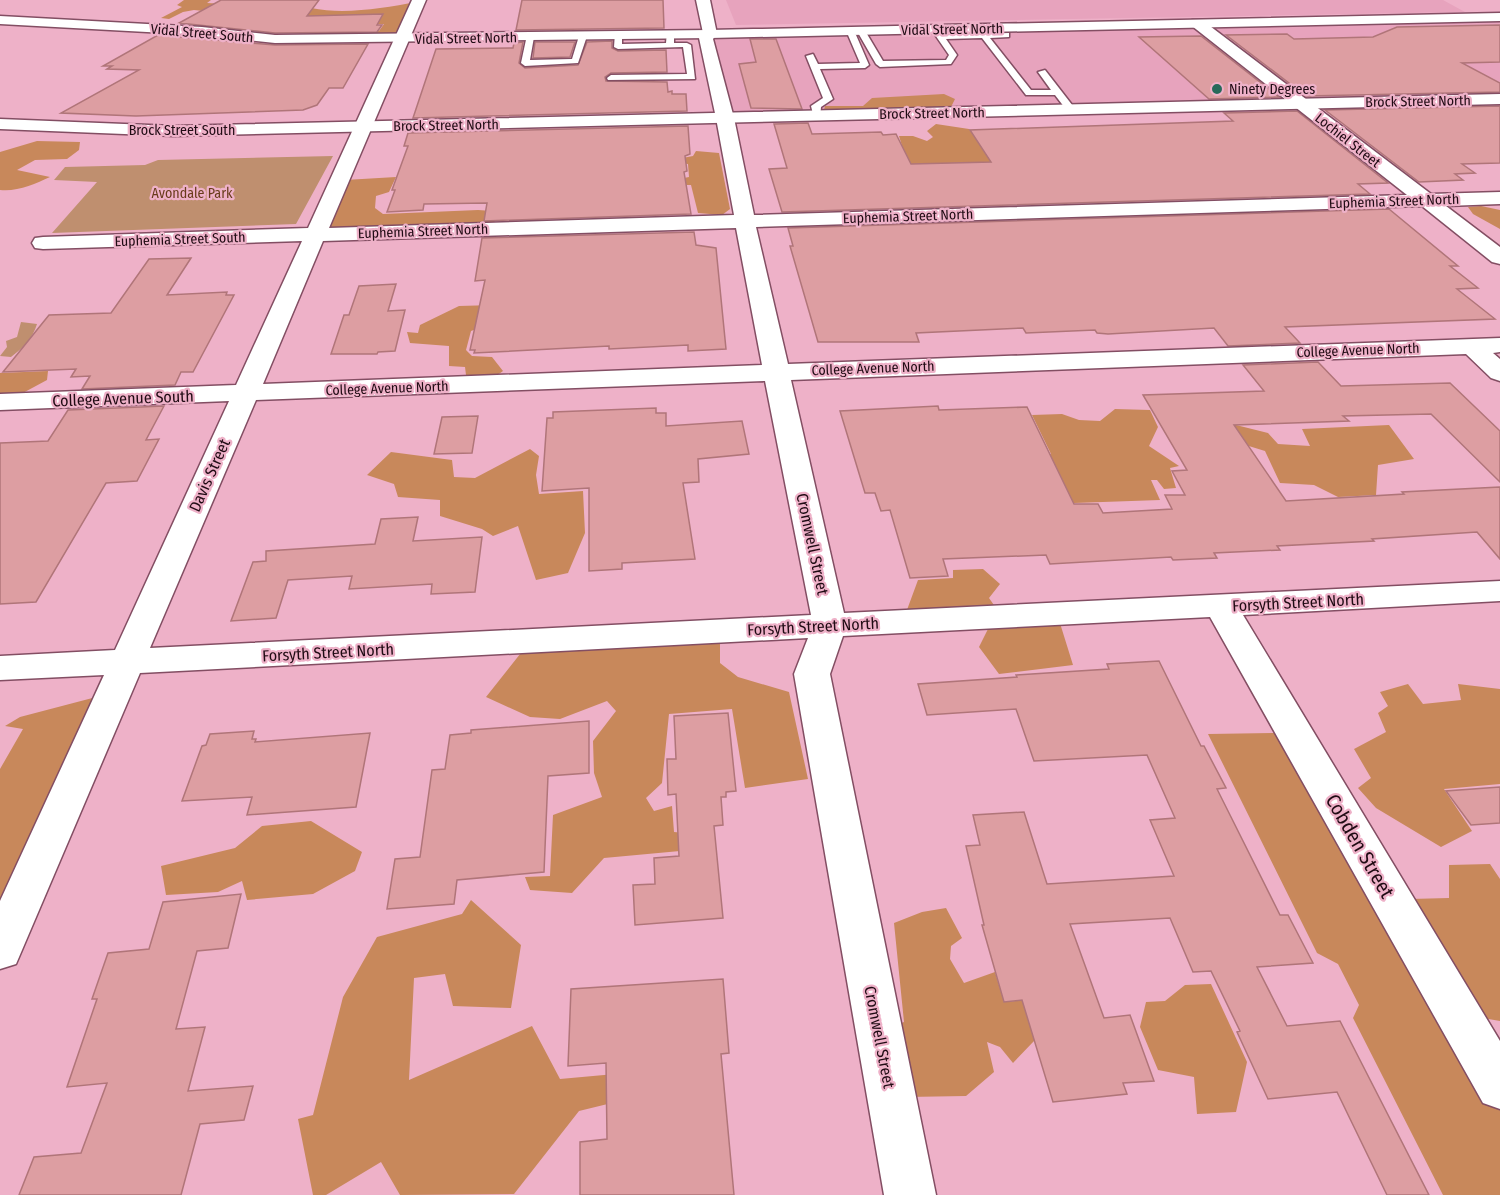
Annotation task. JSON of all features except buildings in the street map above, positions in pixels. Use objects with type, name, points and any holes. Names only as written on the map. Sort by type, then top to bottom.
[{"type":"street","name":"Davis Street","points":[[0,950],[419,0]]},
{"type":"street","name":"Cromwell Street","points":[[703,0],[710,34],[706,38],[725,118],[830,626],[812,674],[910,1195]]},
{"type":"street","points":[[1482,4],[1500,15]]},
{"type":"street","name":"Vidal Street North","points":[[403,39],[564,36],[581,41],[618,35],[670,40],[710,34],[802,36],[855,31],[937,33],[1500,15]]},
{"type":"street","name":"Vidal Street South","points":[[0,20],[202,31],[276,39],[403,39]]},
{"type":"street","name":"Lochiel Street","points":[[1197,23],[1500,257]]},
{"type":"street","name":"Brock Street North","points":[[364,127],[1500,99]]},
{"type":"street","name":"Brock Street South","points":[[0,124],[174,131],[364,127]]},
{"type":"street","name":"Euphemia Street North","points":[[317,234],[1500,198]]},
{"type":"street","name":"Euphemia Street South","points":[[43,243],[317,234]]},
{"type":"street","points":[[1471,345],[1500,373]]},
{"type":"street","name":"College Avenue North","points":[[245,394],[1500,345]]},
{"type":"street","name":"College Avenue South","points":[[0,402],[245,394]]},
{"type":"street","name":"Forsyth Street North","points":[[0,669],[1500,591]]},
{"type":"street","name":"Cobden Street","points":[[1221,606],[1500,1086]]},
{"type":"lane","points":[[855,31],[880,64],[948,62],[953,55],[937,33]]},
{"type":"lane","points":[[815,67],[865,65],[855,31]]},
{"type":"lane","points":[[937,33],[984,36],[1002,31],[1017,41]]},
{"type":"lane","points":[[984,36],[1029,93],[1056,92]]},
{"type":"lane","points":[[530,37],[525,63],[574,61],[581,41]]},
{"type":"lane","points":[[612,78],[692,77],[687,45],[670,40]]},
{"type":"lane","points":[[810,56],[828,99],[816,106],[817,116]]},
{"type":"lane","points":[[691,71],[714,71]]},
{"type":"lane","points":[[1042,72],[1071,110]]},
{"type":"shaded area","points":[[184,0],[211,0],[207,3],[225,4],[213,12],[194,10],[183,12],[169,19],[161,18],[182,7],[177,5]]},
{"type":"shaded area","points":[[726,0],[1443,0],[1465,12],[736,25]]},
{"type":"shaded area","points":[[417,2],[402,33],[376,35],[369,32],[379,31],[384,24],[358,24],[359,31],[351,36],[328,37],[327,34],[337,32],[294,18],[311,8],[351,11]]},
{"type":"shaded area","points":[[1500,17],[1500,98],[1304,103],[1199,24]]},
{"type":"shaded area","points":[[1195,25],[1295,103],[729,116],[712,35]]},
{"type":"shaded area","points":[[944,94],[955,99],[949,111],[823,114],[825,106],[863,106],[872,98]]},
{"type":"shaded area","points":[[936,124],[969,129],[977,140],[1092,145],[936,172],[848,147],[903,149],[899,136],[913,136],[927,141],[933,137],[927,131]]},
{"type":"shaded area","points":[[37,141],[80,142],[79,150],[67,159],[35,160],[17,170],[50,177],[19,189],[0,190],[0,152]]},
{"type":"shaded area","points":[[696,151],[719,153],[730,209],[722,215],[698,213],[691,185],[667,185],[664,182],[689,177],[688,164],[661,162],[693,156]]},
{"type":"shaded area","points":[[396,177],[389,192],[376,196],[375,208],[383,214],[478,210],[506,212],[487,228],[325,231],[345,180]]},
{"type":"shaded area","points":[[1481,206],[1500,210],[1500,229],[1473,214],[1468,207]]},
{"type":"shaded area","points":[[494,305],[478,319],[475,325],[482,327],[471,331],[466,350],[472,356],[492,357],[503,371],[489,381],[466,375],[465,367],[449,366],[449,346],[410,343],[407,332],[418,333],[420,325],[459,306]]},
{"type":"shaded area","points":[[48,371],[47,380],[21,394],[0,398],[0,373]]},
{"type":"shaded area","points":[[1115,409],[1150,410],[1158,427],[1149,446],[1179,466],[1170,468],[1176,488],[1164,489],[1157,480],[1151,480],[1160,500],[1074,503],[1027,456],[1051,454],[1032,415],[1062,414],[1079,420],[1100,421]]},
{"type":"shaded area","points":[[1224,422],[1268,433],[1278,444],[1310,446],[1302,429],[1389,425],[1414,459],[1378,465],[1376,495],[1338,497],[1314,485],[1280,483],[1265,451],[1226,439]]},
{"type":"shaded area","points":[[530,449],[539,456],[536,475],[539,494],[583,491],[585,533],[568,573],[536,580],[518,526],[493,536],[482,529],[440,516],[440,500],[398,497],[394,484],[367,475],[391,452],[452,460],[454,477],[475,478]]},
{"type":"shaded area","points":[[983,569],[1000,584],[989,598],[996,608],[1059,620],[1073,665],[999,674],[979,647],[988,629],[984,622],[904,618],[918,580],[953,578],[953,570]]},
{"type":"shaded area","points":[[720,634],[720,663],[738,677],[789,692],[808,779],[745,788],[732,709],[669,714],[662,783],[646,798],[654,811],[672,806],[674,832],[695,834],[680,851],[604,858],[572,893],[530,890],[525,877],[550,876],[553,815],[602,797],[594,773],[593,741],[616,711],[607,701],[560,719],[530,717],[486,697],[528,644]]},
{"type":"shaded area","points":[[1408,684],[1423,704],[1461,700],[1458,684],[1500,689],[1500,784],[1444,789],[1472,831],[1441,847],[1376,808],[1358,788],[1371,778],[1354,749],[1386,732],[1378,713],[1388,706],[1380,692]]},
{"type":"shaded area","points":[[100,696],[0,938],[0,769],[23,729],[5,726],[20,717]]},
{"type":"shaded area","points":[[1278,733],[1410,899],[1449,898],[1449,865],[1490,864],[1500,879],[1500,1021],[1477,1017],[1500,1051],[1500,1195],[1443,1195],[1353,1018],[1359,1005],[1338,964],[1317,953],[1208,734]]},
{"type":"shaded area","points":[[311,821],[362,852],[355,871],[313,894],[247,900],[242,881],[218,892],[166,895],[161,866],[235,848],[262,826]]},
{"type":"shaded area","points":[[471,900],[521,945],[511,1008],[453,1006],[445,974],[414,978],[409,1080],[532,1026],[560,1079],[670,1069],[669,1089],[579,1111],[514,1194],[400,1195],[381,1162],[326,1195],[313,1195],[298,1119],[313,1115],[343,997],[377,937],[462,914]]},
{"type":"shaded area","points":[[946,908],[962,938],[951,946],[950,959],[964,983],[995,972],[1004,1002],[1049,998],[1034,1041],[1013,1063],[1000,1047],[987,1042],[994,1072],[966,1096],[906,1097],[888,1028],[904,1022],[894,923],[922,912]]},
{"type":"shaded area","points":[[1211,984],[1247,1062],[1236,1112],[1197,1114],[1194,1077],[1158,1070],[1140,1027],[1146,1002],[1165,1001],[1185,985]]},
{"type":"green space","name":"Avondale Park","points":[[333,156],[296,224],[52,233],[97,182],[54,180],[65,167],[145,165],[158,160]]},
{"type":"green space","points":[[21,322],[37,324],[33,334],[11,357],[0,356],[7,347],[6,341],[17,337]]},
{"type":"place","name":"Ninety Degrees","points":[[1217,89]]}]
